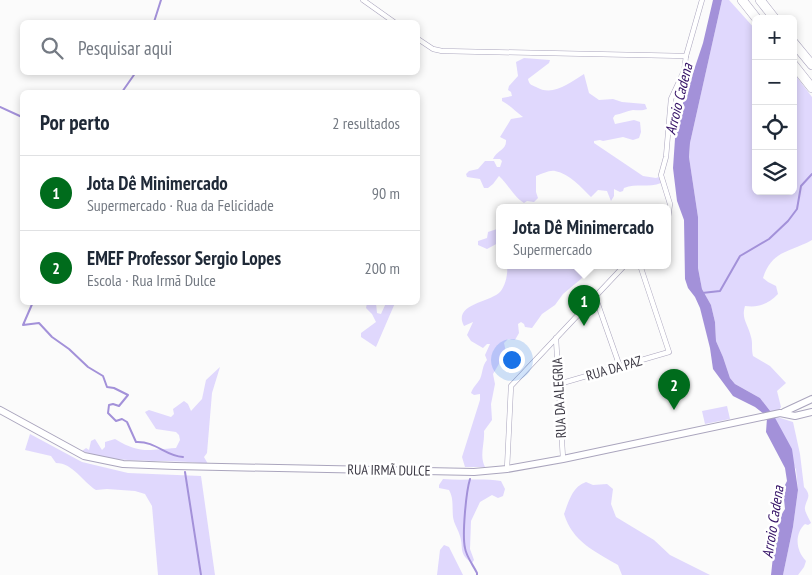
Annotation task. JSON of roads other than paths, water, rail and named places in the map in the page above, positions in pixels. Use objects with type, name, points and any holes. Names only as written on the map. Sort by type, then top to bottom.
[{"type":"highway","points":[[760,0],[772,15]]},
{"type":"highway","points":[[744,2],[754,15]]},
{"type":"highway","points":[[797,47],[812,65]]},
{"type":"highway","points":[[797,69],[812,88]]},
{"type":"street","points":[[363,0],[391,20]]},
{"type":"street","points":[[670,204],[661,175],[666,157],[671,99],[684,71],[686,56],[702,0]]},
{"type":"street","points":[[420,40],[433,49],[442,51],[686,56]]},
{"type":"street","points":[[506,470],[511,386],[620,269]]},
{"type":"street","name":"RUA DA PAZ","points":[[559,384],[669,352],[641,269]]},
{"type":"street","points":[[595,296],[620,367]]},
{"type":"street","name":"RUA DA ALEGRIA","points":[[556,338],[563,459]]},
{"type":"street","name":"RUA IRMÃ DULCE","points":[[0,410],[84,456],[123,464],[464,472],[506,470],[563,459],[782,413],[812,399]]},
{"type":"street","name":"RUA IRMÃ DULCE","points":[[782,413],[795,416],[812,412]]},
{"type":"waterway","points":[[155,20],[161,0]]},
{"type":"waterway","points":[[123,90],[134,75]]},
{"type":"waterway","points":[[0,107],[20,116]]},
{"type":"waterway","name":"Arroio Cadena","points":[[702,293],[720,291],[740,256],[769,239],[788,221],[797,209],[801,186],[812,174]]},
{"type":"waterway","points":[[32,305],[23,325],[39,323],[52,337],[69,349],[88,367],[103,376],[107,387],[114,388],[128,395],[119,406],[109,405],[108,413],[116,421],[122,419],[127,422],[136,442],[143,442],[183,457]]},
{"type":"waterway","points":[[185,472],[201,575]]},
{"type":"waterway","points":[[470,479],[467,493],[464,542],[467,554],[477,575]]},
{"type":"place","name":"Jota Dê Minimercado","points":[[584,326]]},
{"type":"place","name":"EMEF Professor Sergio Lopes","points":[[674,410]]}]
